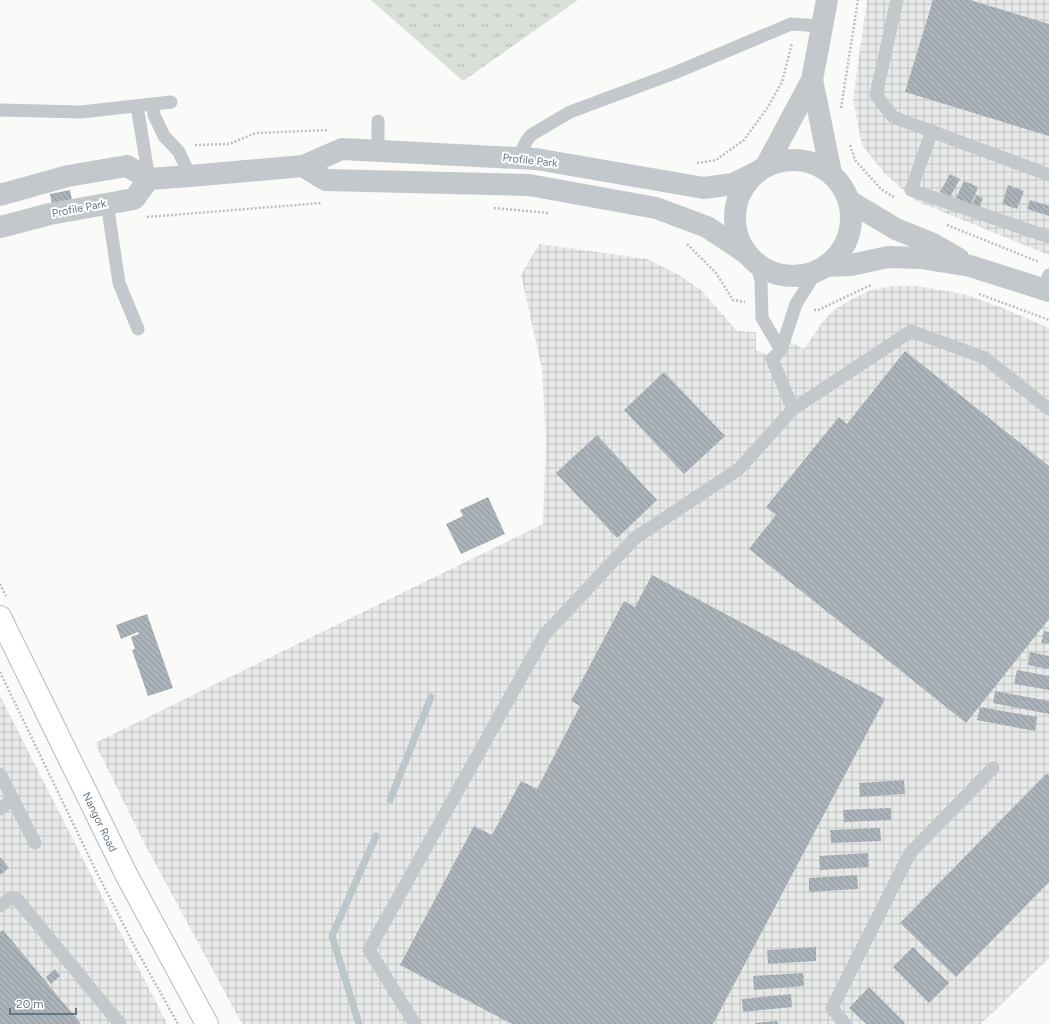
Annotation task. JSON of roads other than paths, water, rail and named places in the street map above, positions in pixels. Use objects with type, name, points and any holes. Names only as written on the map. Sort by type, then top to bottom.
[{"type":"main road","name":"Nangor Road","points":[[0,617],[127,876],[207,1024]]},
{"type":"street","points":[[752,259],[737,237],[734,220],[736,202],[743,186],[760,169],[812,80],[827,0]]},
{"type":"street","points":[[812,80],[831,173]]},
{"type":"street","name":"Profile Park","points":[[0,227],[50,214],[134,199],[149,179],[303,166],[342,149],[536,159],[704,188],[733,184],[760,169]]},
{"type":"street","points":[[760,169],[778,161],[796,160],[815,163],[831,173],[842,186],[849,201],[851,220],[847,240],[836,257],[822,269]]},
{"type":"street","points":[[0,195],[68,176],[127,166],[149,179]]},
{"type":"street","points":[[303,166],[326,180],[529,185],[656,208],[707,227],[771,272],[786,276],[801,276],[822,269],[888,258],[921,258],[970,266],[1047,285]]},
{"type":"street","points":[[849,201],[896,229],[933,244],[970,266]]},
{"type":"lane","points":[[897,0],[876,95],[893,117],[1049,175]]},
{"type":"lane","points":[[518,158],[527,140],[532,134],[570,112],[672,74],[791,24],[822,26]]},
{"type":"lane","points":[[0,110],[81,112],[171,102]]},
{"type":"lane","points":[[153,104],[154,115],[164,136],[179,152],[190,176]]},
{"type":"lane","points":[[137,106],[149,179]]},
{"type":"lane","points":[[378,121],[378,151]]},
{"type":"lane","points":[[932,131],[911,190],[1049,237]]},
{"type":"lane","points":[[107,203],[119,283],[138,328]]},
{"type":"lane","points":[[752,259],[761,280],[762,318],[781,350]]},
{"type":"lane","points":[[793,409],[772,359],[781,350],[796,304],[822,269]]},
{"type":"lane","points":[[415,1024],[369,950],[545,634],[635,538],[739,469],[793,409],[911,331],[985,358],[1049,409]]},
{"type":"lane","points":[[844,1024],[832,1008],[910,853],[993,768]]},
{"type":"lane","points":[[0,774],[35,843]]},
{"type":"lane","points":[[0,809],[13,799]]},
{"type":"lane","points":[[0,906],[10,898],[16,898],[120,1024]]},
{"type":"waterway","points":[[390,800],[431,697]]},
{"type":"waterway","points":[[359,1024],[332,936],[376,836]]}]
